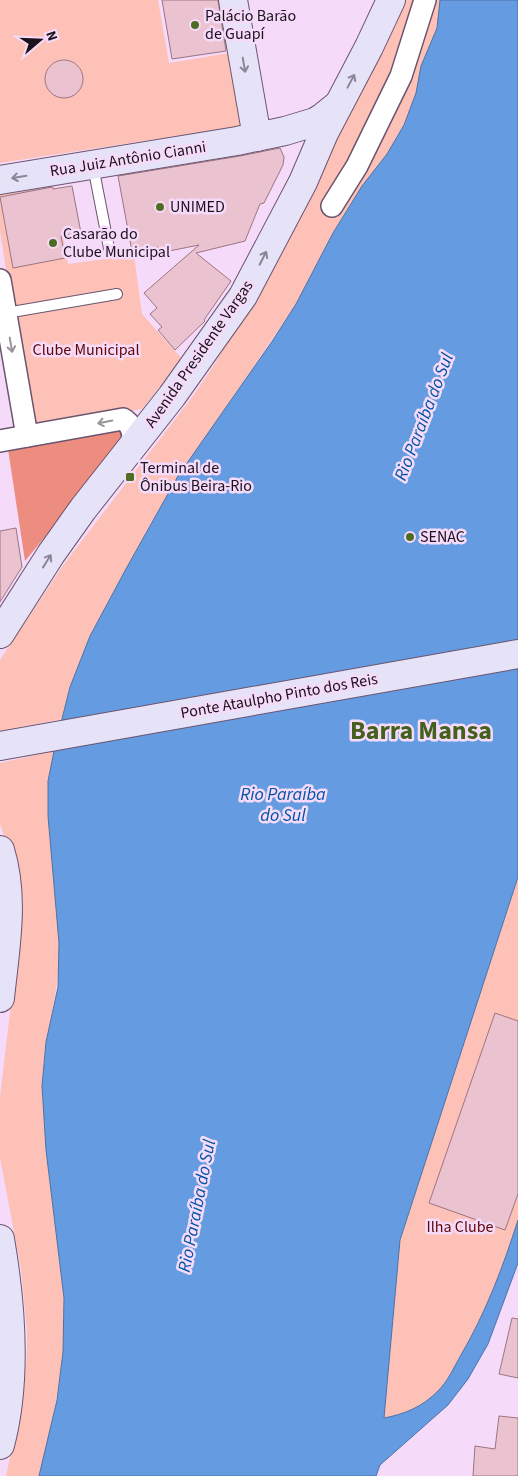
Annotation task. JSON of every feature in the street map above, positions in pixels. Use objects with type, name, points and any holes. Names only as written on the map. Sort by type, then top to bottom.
[{"type":"street","points":[[232,0],[257,137]]},
{"type":"street","name":"Avenida Presidente Vargas","points":[[2,627],[50,554],[134,446],[243,296],[306,176],[338,105],[370,47],[391,0]]},
{"type":"street","points":[[332,206],[357,166],[401,76],[425,0]]},
{"type":"street","name":"Rua Juiz Antônio Cianni","points":[[0,180],[257,137],[315,122],[338,105]]},
{"type":"street","name":"Rua Juiz Antônio Cianni","points":[[257,137],[278,136],[290,141],[302,156],[306,176]]},
{"type":"street","points":[[0,280],[27,436]]},
{"type":"street","points":[[0,441],[123,419],[127,421],[131,428],[134,446]]},
{"type":"street","name":"Ponte Ataulpho Pinto dos Reis","points":[[0,746],[518,654]]},
{"type":"street","points":[[0,998],[8,896],[1,856]]},
{"type":"street","points":[[0,1238],[7,1292],[5,1349],[8,1395],[0,1445]]},
{"type":"lane","points":[[92,165],[109,248]]},
{"type":"lane","points":[[6,313],[117,294]]},
{"type":"green space","points":[[0,0],[158,0],[169,63],[235,52],[247,125],[0,163]]},
{"type":"green space","points":[[400,0],[440,0],[437,28],[421,66],[416,93],[404,125],[387,154],[362,186],[333,233],[296,304],[179,476],[150,525],[90,636],[70,687],[63,719],[0,731],[0,660],[64,564],[193,396],[216,362],[234,330]]},
{"type":"green space","name":"Clube Municipal","points":[[54,186],[68,264],[134,255],[142,314],[182,359],[142,409],[31,429],[0,231],[0,195]]},
{"type":"green space","points":[[54,751],[50,775],[49,823],[58,919],[59,961],[55,997],[45,1050],[42,1086],[64,1296],[64,1342],[50,1432],[40,1476],[6,1476],[22,1403],[27,1354],[27,1332],[21,1269],[0,1158],[0,1097],[23,902],[18,876],[0,824],[0,763]]},
{"type":"green space","name":"Ilha Clube","points":[[518,877],[518,1220],[486,1306],[470,1339],[444,1383],[432,1397],[419,1406],[406,1412],[383,1418],[400,1240]]},
{"type":"shaded area","points":[[118,425],[126,438],[25,561],[8,449]]},
{"type":"water","name":"Rio Paraíba do Sul","points":[[440,0],[518,0],[518,877],[400,1240],[384,1418],[419,1406],[432,1397],[445,1383],[486,1306],[518,1220],[518,1263],[488,1344],[468,1379],[448,1405],[380,1465],[376,1476],[39,1476],[57,1400],[63,1352],[64,1298],[46,1150],[42,1086],[46,1042],[58,987],[59,943],[48,816],[48,781],[70,687],[90,636],[178,476],[273,340],[296,304],[333,233],[362,186],[387,154],[404,125],[416,93],[421,66],[437,28]]},
{"type":"building","name":"Palácio Barão de Guapí","points":[[162,0],[218,0],[226,51],[172,59]]},
{"type":"building","points":[[64,60],[77,66],[83,79],[77,92],[64,98],[51,92],[45,79],[51,66]]},
{"type":"building","points":[[280,148],[284,157],[283,165],[264,203],[260,204],[245,241],[196,253],[231,281],[205,321],[175,350],[158,330],[162,327],[150,314],[157,308],[144,293],[199,245],[159,253],[158,247],[132,252],[118,176]]},
{"type":"building","name":"Casarão do Clube Municipal","points":[[72,186],[81,233],[61,236],[65,258],[13,268],[0,197],[52,187],[53,189]]},
{"type":"building","points":[[16,528],[22,567],[0,602],[0,531]]},
{"type":"building","points":[[495,1013],[518,1021],[518,1194],[505,1230],[429,1203]]},
{"type":"building","points":[[512,1318],[518,1319],[518,1378],[499,1374]]},
{"type":"building","points":[[499,1416],[518,1418],[518,1476],[473,1476],[475,1446],[495,1449]]},
{"type":"place","name":"Palácio Barão de Guapí","points":[[195,25]]},
{"type":"place","name":"UNIMED","points":[[160,207]]},
{"type":"place","name":"Casarão do Clube Municipal","points":[[53,243]]},
{"type":"place","name":"Terminal de Ônibus Beira-Rio","points":[[130,477]]},
{"type":"place","name":"SENAC","points":[[410,537]]},
{"type":"district","name":"Barra Mansa","points":[[421,730]]}]
